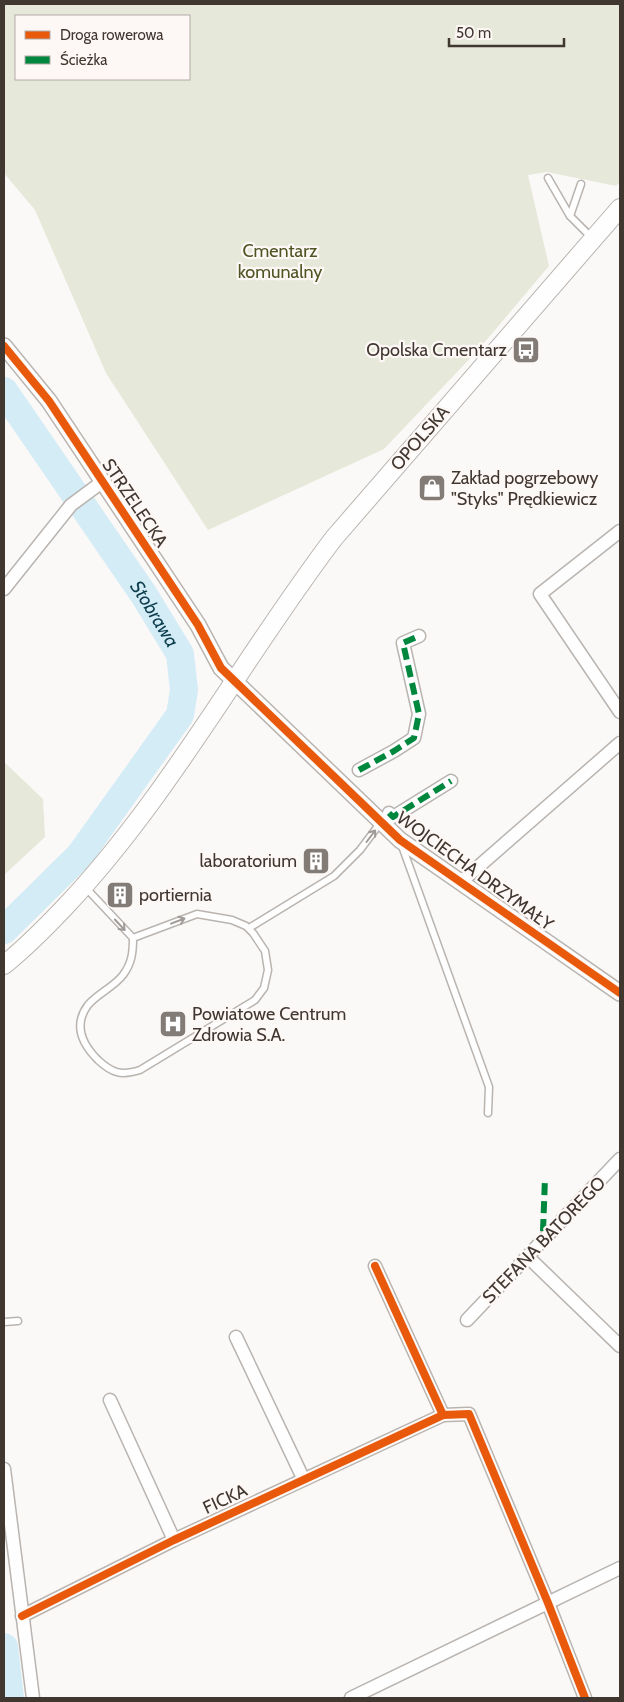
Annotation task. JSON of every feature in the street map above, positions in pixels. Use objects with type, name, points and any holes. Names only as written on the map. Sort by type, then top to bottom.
[{"type":"main road","name":"OPOLSKA","points":[[4,965],[44,929],[120,844],[155,796],[290,596],[334,538],[620,208]]},
{"type":"street","name":"STRZELECKA","points":[[4,346],[48,401],[198,625],[222,668],[234,680]]},
{"type":"street","points":[[4,590],[71,505],[102,482]]},
{"type":"street","points":[[620,531],[540,594],[620,712]]},
{"type":"street","points":[[359,770],[414,738],[419,714],[403,643],[419,636]]},
{"type":"street","name":"WOJCIECHA DRZYMAŁY","points":[[234,680],[385,817],[400,840],[462,881],[620,993]]},
{"type":"street","points":[[462,881],[620,743]]},
{"type":"street","points":[[385,817],[393,817],[451,781]]},
{"type":"street","name":"STEFANA BATOREGO","points":[[468,1320],[620,1159]]},
{"type":"street","points":[[528,1257],[620,1346]]},
{"type":"street","points":[[375,1266],[443,1414],[469,1414],[548,1603],[585,1698]]},
{"type":"street","points":[[236,1337],[303,1478]]},
{"type":"street","points":[[110,1400],[174,1540]]},
{"type":"street","name":"FICKA","points":[[22,1616],[303,1478],[443,1414]]},
{"type":"street","points":[[4,1469],[33,1698]]},
{"type":"street","points":[[351,1698],[620,1568]]},
{"type":"lane","points":[[548,178],[570,216],[593,239]]},
{"type":"lane","points":[[570,216],[580,184]]},
{"type":"lane","points":[[249,928],[334,876],[360,850],[385,817]]},
{"type":"lane","points":[[400,840],[489,1087],[488,1114]]},
{"type":"lane","points":[[84,886],[133,938],[133,954],[124,974],[89,1004],[81,1018],[80,1034],[92,1054],[109,1070],[126,1074],[140,1070],[255,1000],[264,988],[268,970],[264,951],[249,928],[232,920],[197,914],[133,938]]},
{"type":"lane","points":[[4,1322],[18,1321]]},
{"type":"green space","name":"Cmentarz komunalny","points":[[4,4],[620,4],[620,182],[616,186],[547,172],[528,175],[549,266],[478,350],[384,449],[208,530],[106,373],[35,210],[4,173]]},
{"type":"green space","points":[[4,762],[43,799],[45,837],[4,875]]},
{"type":"waterway","name":"Stobrawa","points":[[4,391],[144,595],[180,654],[184,690],[180,715],[80,855],[4,930]]},
{"type":"waterway","name":"Stobrawa","points":[[4,1647],[10,1698]]},
{"type":"marked path","points":[[359,770],[414,738],[419,714],[403,643],[419,636]]},
{"type":"marked path","points":[[389,813],[393,817],[451,781]]},
{"type":"marked path","points":[[543,1231],[545,1178]]},
{"type":"cycle path","points":[[4,346],[49,401],[198,625],[221,668],[400,840],[620,993]]},
{"type":"cycle path","points":[[375,1266],[443,1415],[469,1414],[548,1603],[585,1698]]},
{"type":"cycle path","points":[[22,1616],[174,1540],[443,1415]]},
{"type":"place","name":"Opolska Cmentarz","points":[[526,350]]},
{"type":"place","name":"Zakład pogrzebowy \"Styks\" Prędkiewicz","points":[[432,488]]},
{"type":"place","name":"laboratorium","points":[[316,861]]},
{"type":"place","name":"portiernia","points":[[120,895]]},
{"type":"place","name":"Powiatowe Centrum Zdrowia S.A.","points":[[173,1024]]}]
